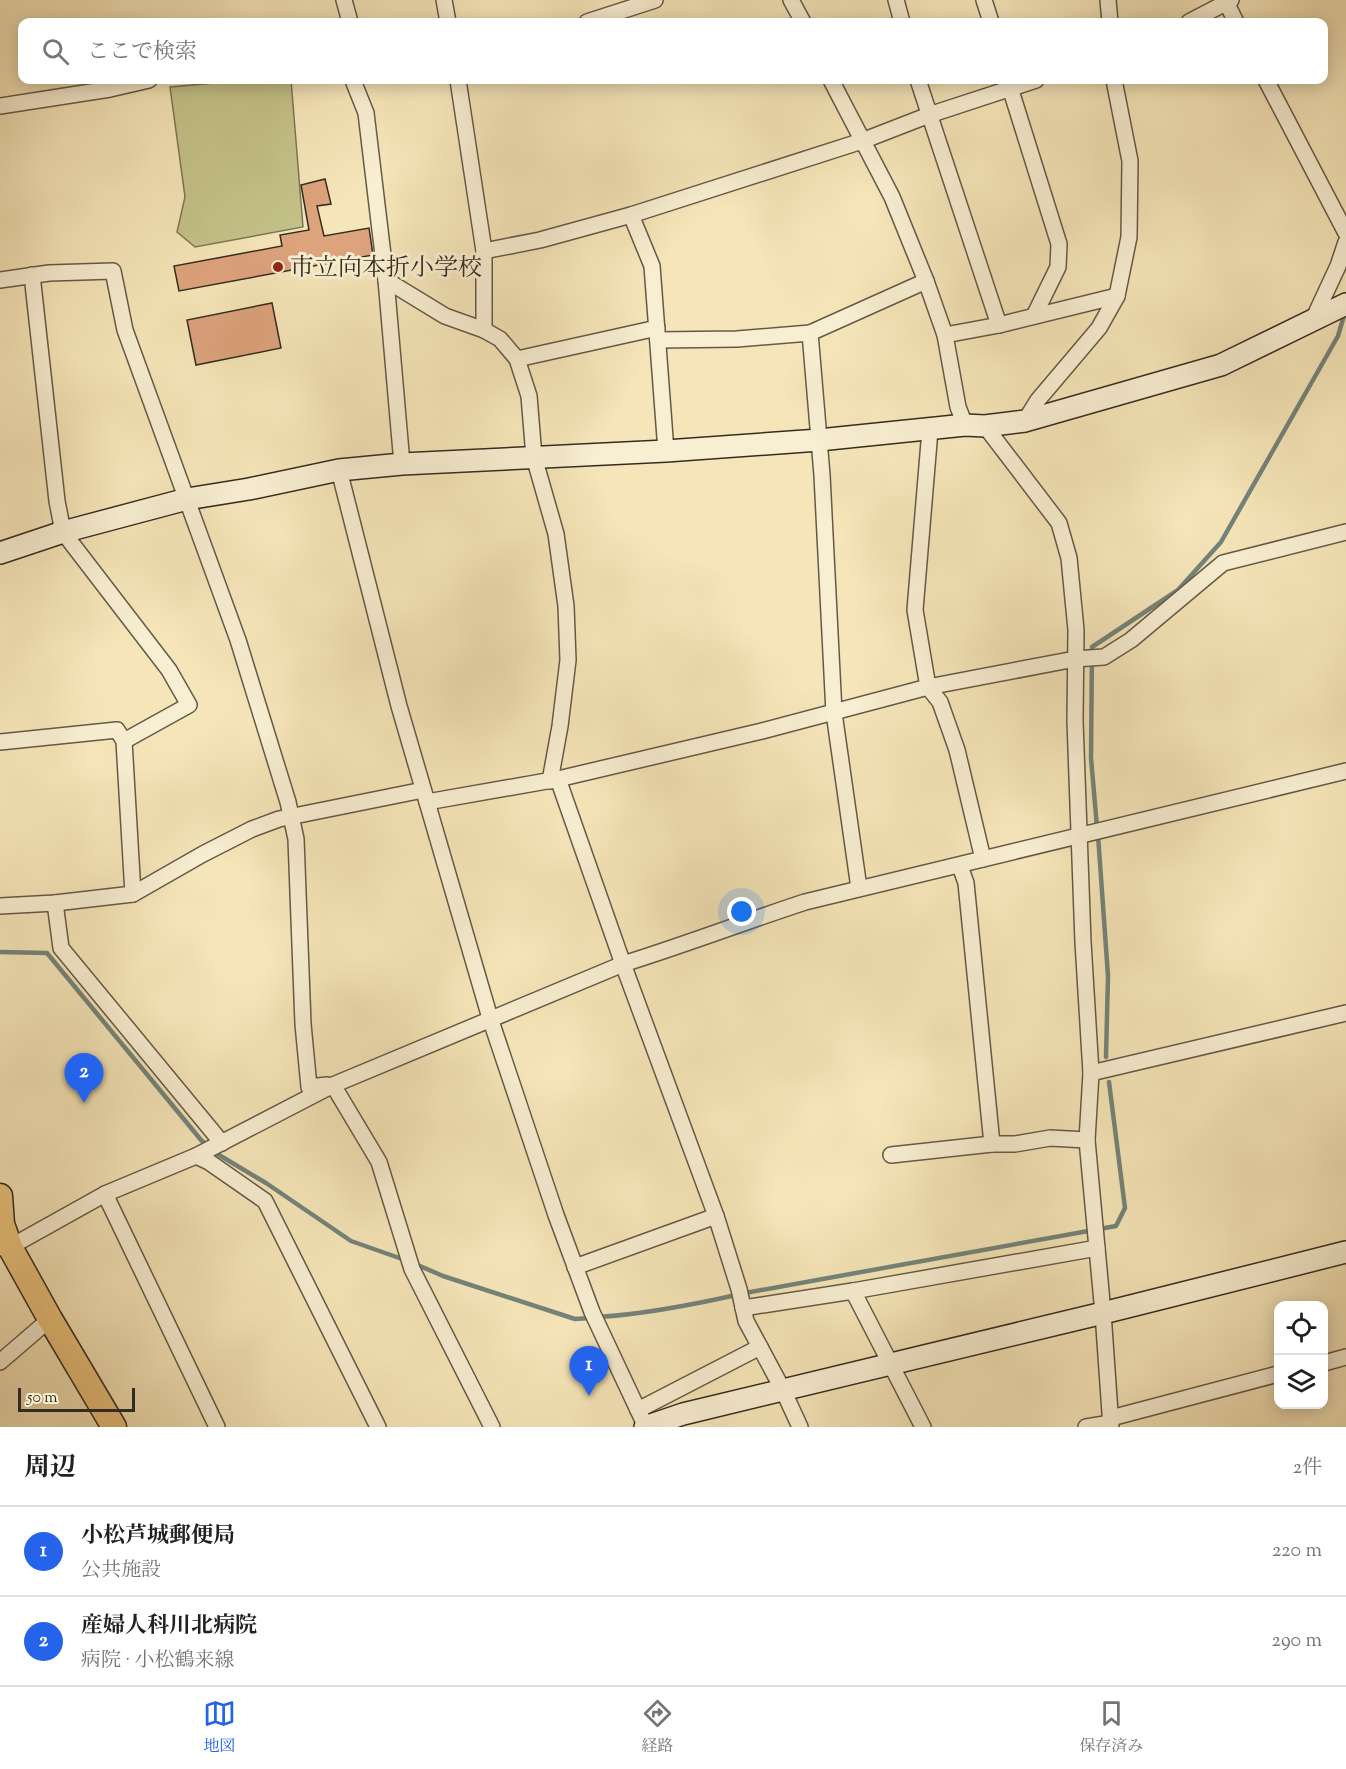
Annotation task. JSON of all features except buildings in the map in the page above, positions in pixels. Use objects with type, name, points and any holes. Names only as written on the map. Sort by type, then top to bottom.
[{"type":"main road","points":[[0,1196],[5,1248],[114,1427]]},
{"type":"street","points":[[344,0],[349,18]]},
{"type":"street","points":[[444,0],[447,18]]},
{"type":"street","points":[[599,18],[655,0]]},
{"type":"street","points":[[791,0],[800,18]]},
{"type":"street","points":[[896,0],[901,18]]},
{"type":"street","points":[[984,0],[990,18]]},
{"type":"street","points":[[1108,0],[1110,18]]},
{"type":"street","points":[[1196,18],[1227,1],[1234,18]]},
{"type":"street","points":[[0,106],[132,84]]},
{"type":"street","points":[[354,84],[366,113],[386,280],[402,464]]},
{"type":"street","points":[[459,84],[484,251],[483,330]]},
{"type":"street","points":[[833,84],[892,197],[926,281],[945,335],[958,407],[1059,524],[1069,558],[1079,660],[1075,721],[1084,834],[1091,1073],[1087,1140],[1111,1423]]},
{"type":"street","points":[[919,84],[999,326]]},
{"type":"street","points":[[484,251],[540,240],[631,214],[862,141],[1009,84],[1059,244],[1059,267],[1034,316]]},
{"type":"street","points":[[1025,421],[1038,400],[1099,328],[1117,296],[1129,237],[1130,161],[1115,84]]},
{"type":"street","points":[[1268,84],[1346,233]]},
{"type":"street","points":[[631,214],[652,267],[666,451]]},
{"type":"street","points":[[1312,322],[1338,266],[1346,242]]},
{"type":"street","points":[[0,280],[32,275],[112,272],[125,330],[238,640],[291,816],[296,839],[303,1024],[309,1087],[333,1085]]},
{"type":"street","points":[[32,275],[57,501],[63,532],[169,670],[189,705],[124,741]]},
{"type":"street","points":[[386,280],[445,316],[500,339],[517,359],[529,396],[534,457],[555,534],[566,606],[567,660],[554,780],[716,1216],[746,1321],[800,1427]]},
{"type":"street","points":[[517,359],[657,334],[737,339],[810,333],[926,281]]},
{"type":"street","points":[[945,335],[999,326],[1117,296]]},
{"type":"street","points":[[0,553],[63,532],[187,499],[339,470],[402,464],[666,451],[1025,421],[1221,365],[1340,307]]},
{"type":"street","points":[[810,333],[819,440],[834,712],[859,888]]},
{"type":"street","points":[[930,430],[915,610],[928,687],[940,702],[957,750],[983,859]]},
{"type":"street","points":[[339,470],[399,706],[490,1018],[575,1267],[592,1312],[643,1423]]},
{"type":"street","points":[[0,906],[55,903],[133,894],[252,829],[291,816],[554,780],[928,687],[1104,657],[1131,640],[1223,563],[1346,532]]},
{"type":"street","points":[[0,742],[117,730],[124,741],[133,894]]},
{"type":"street","points":[[5,1248],[105,1194],[200,1154],[333,1085],[623,964],[805,902],[1346,771]]},
{"type":"street","points":[[960,866],[966,883],[992,1144]]},
{"type":"street","points":[[55,903],[61,948],[220,1144]]},
{"type":"street","points":[[1091,1073],[1346,1014]]},
{"type":"street","points":[[333,1085],[379,1162],[412,1269],[492,1427]]},
{"type":"street","points":[[891,1155],[992,1144],[1015,1144],[1050,1138],[1087,1140]]},
{"type":"street","points":[[200,1154],[265,1201],[378,1427]]},
{"type":"street","points":[[105,1194],[217,1427]]},
{"type":"street","points":[[575,1267],[716,1216]]},
{"type":"street","points":[[741,1300],[853,1291],[1097,1245]]},
{"type":"street","points":[[643,1423],[1103,1314],[1346,1252]]},
{"type":"street","points":[[853,1291],[924,1427]]},
{"type":"street","points":[[0,1362],[50,1319]]},
{"type":"street","points":[[643,1423],[760,1347]]},
{"type":"street","points":[[1328,1362],[1346,1357]]},
{"type":"street","points":[[1086,1427],[1111,1423],[1274,1375]]},
{"type":"shaded area","points":[[204,84],[291,84],[303,227],[195,247],[177,232],[185,197],[170,87]]},
{"type":"waterway","points":[[1097,827],[1091,758],[1092,647],[1178,590],[1221,542],[1338,336],[1345,312]]},
{"type":"waterway","points":[[1098,835],[1108,976],[1106,1057]]},
{"type":"waterway","points":[[0,952],[47,953],[201,1140],[219,1155],[266,1183],[351,1241],[405,1260]]},
{"type":"waterway","points":[[598,1317],[672,1308],[1116,1226],[1125,1208],[1109,1082]]},
{"type":"waterway","points":[[413,1263],[443,1276],[575,1319],[590,1318]]},
{"type":"place","name":"市立向本折小学校","points":[[278,267]]},
{"type":"place","name":"産婦人科川北病院","points":[[84,1103]]},
{"type":"place","name":"小松芦城郵便局","points":[[589,1396]]}]
